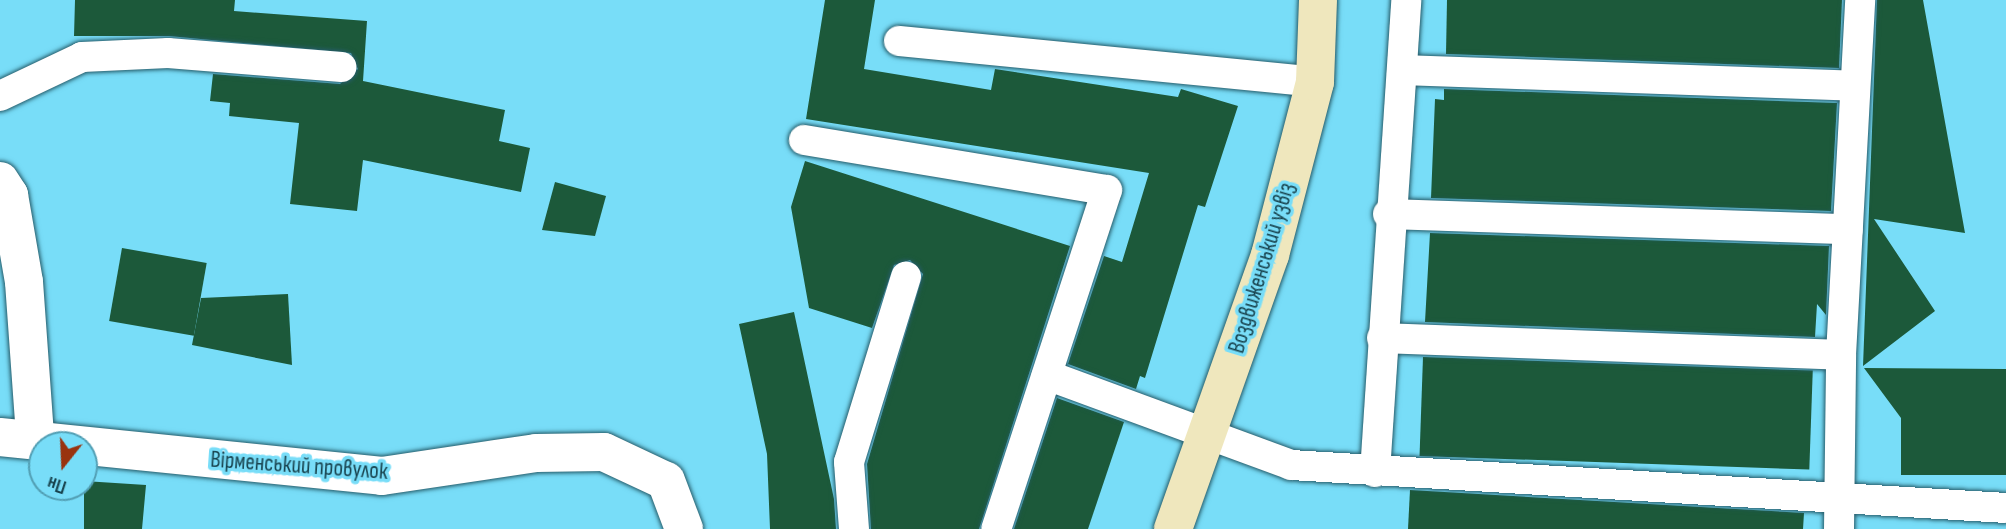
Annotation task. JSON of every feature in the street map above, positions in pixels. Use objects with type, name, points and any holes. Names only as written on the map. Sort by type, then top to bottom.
[{"type":"street","name":"Воздвиженський узвіз","points":[[1173,529],[1270,256],[1315,82],[1318,0]]},
{"type":"street","points":[[0,181],[9,195],[24,282],[18,437]]},
{"type":"street","name":"Вірменський провулок","points":[[18,437],[382,476],[536,453],[604,452],[666,481],[684,529]]},
{"type":"lane","points":[[1376,471],[1388,214],[1406,0]]},
{"type":"lane","points":[[1839,529],[1841,355],[1860,0]]},
{"type":"lane","points":[[899,41],[1315,82]]},
{"type":"lane","points":[[0,96],[82,57],[168,53],[341,67]]},
{"type":"lane","points":[[1402,71],[1855,86]]},
{"type":"lane","points":[[804,140],[1107,190],[996,529]]},
{"type":"lane","points":[[1388,214],[1847,229]]},
{"type":"lane","points":[[854,529],[849,462],[906,277]]},
{"type":"lane","points":[[1382,338],[1841,355]]},
{"type":"lane","points":[[1048,375],[1291,465],[2006,508]]},
{"type":"building","points":[[75,0],[235,0],[234,11],[367,21],[363,81],[505,110],[499,141],[530,148],[521,192],[363,160],[357,211],[290,204],[299,123],[229,116],[230,103],[210,101],[213,74],[340,84],[358,69],[351,53],[169,36],[74,36]]},
{"type":"building","points":[[825,0],[875,0],[864,69],[991,90],[995,69],[1178,97],[1181,89],[1238,106],[1205,207],[1198,205],[1145,378],[1140,376],[1136,389],[1068,364],[1104,256],[1122,262],[1149,173],[806,119]]},
{"type":"building","points":[[1447,0],[1842,0],[1839,68],[1446,54]]},
{"type":"building","points":[[1877,0],[1923,0],[1965,233],[1874,219],[1935,311],[1863,366]]},
{"type":"building","points":[[1444,89],[1837,103],[1831,211],[1431,198],[1435,99],[1444,100]]},
{"type":"building","points":[[805,161],[1070,246],[979,529],[871,529],[867,464],[923,274],[910,260],[894,265],[872,328],[809,308],[791,207]]},
{"type":"building","points":[[555,182],[606,196],[595,236],[542,230]]},
{"type":"building","points":[[1430,233],[1829,246],[1826,315],[1817,304],[1815,337],[1425,322]]},
{"type":"building","points":[[122,248],[207,263],[194,336],[109,321]]},
{"type":"building","points":[[288,294],[292,365],[192,345],[201,298]]},
{"type":"building","points":[[794,312],[834,499],[836,529],[770,529],[767,454],[739,324]]},
{"type":"building","points":[[1423,357],[1813,371],[1809,470],[1420,456]]},
{"type":"building","points":[[1864,368],[2006,369],[2006,475],[1901,475],[1901,418]]},
{"type":"building","points":[[1057,398],[1124,422],[1088,529],[1014,529]]},
{"type":"building","points":[[98,482],[146,485],[142,529],[84,529],[84,501],[98,501]]},
{"type":"building","points":[[1410,490],[1804,513],[1803,529],[1408,529]]}]
